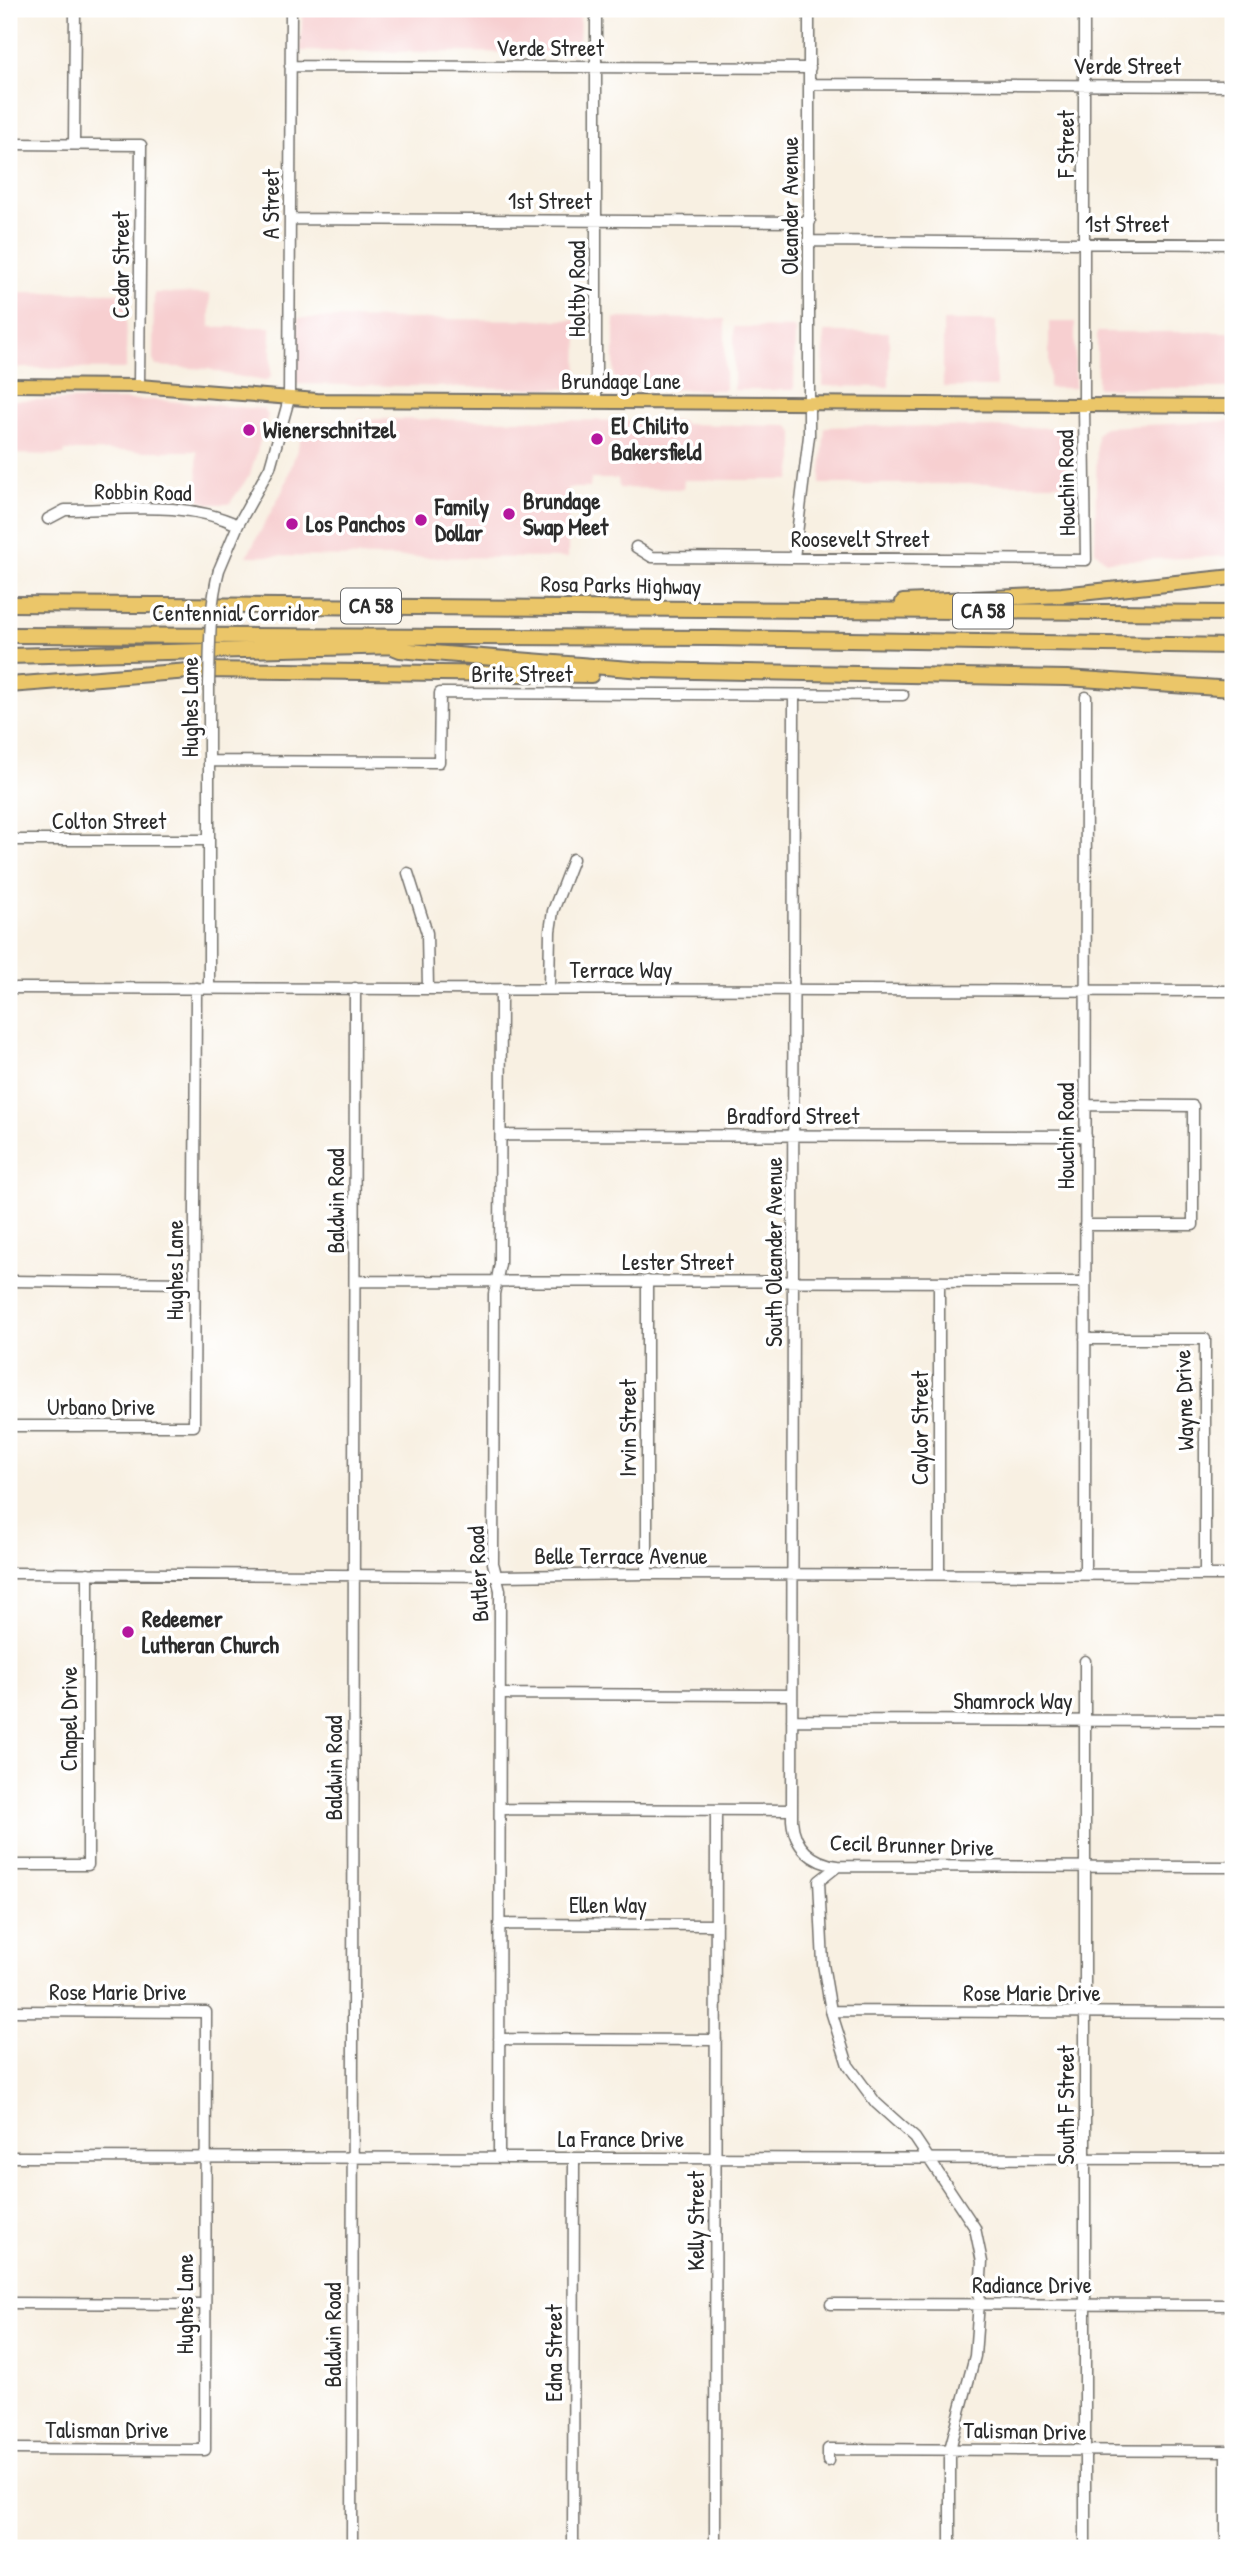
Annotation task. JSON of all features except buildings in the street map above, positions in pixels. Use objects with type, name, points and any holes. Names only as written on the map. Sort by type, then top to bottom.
[{"type":"highway","points":[[733,610],[1062,595],[1233,577]]},
{"type":"highway","name":"Rosa Parks Highway","points":[[9,604],[1233,613]]},
{"type":"highway","name":"Centennial Corridor","points":[[9,635],[715,638]]},
{"type":"highway","points":[[9,656],[715,638]]},
{"type":"highway","name":"CA 58","points":[[715,638],[1233,646]]},
{"type":"highway","points":[[390,646],[400,650],[500,659],[708,673],[1067,678],[1233,689]]},
{"type":"highway","points":[[9,685],[202,670],[637,676],[708,673]]},
{"type":"main road","name":"Brundage Lane","points":[[9,385],[139,386],[289,399],[1233,406]]},
{"type":"street","points":[[9,144],[74,144],[75,9]]},
{"type":"street","name":"A Street","points":[[289,399],[291,9]]},
{"type":"street","name":"Holtby Road","points":[[596,9],[596,402]]},
{"type":"street","name":"Oleander Avenue","points":[[809,9],[809,404]]},
{"type":"street","name":"F Street","points":[[1084,9],[1084,405]]},
{"type":"street","name":"Verde Street","points":[[290,66],[810,68]]},
{"type":"street","name":"Verde Street","points":[[810,84],[1233,86]]},
{"type":"street","name":"Cedar Street","points":[[74,144],[141,145],[139,386]]},
{"type":"street","name":"1st Street","points":[[290,219],[810,222]]},
{"type":"street","name":"1st Street","points":[[810,242],[1233,244]]},
{"type":"street","name":"Hughes Lane","points":[[209,988],[209,684],[213,594],[219,570],[238,525],[270,467],[289,399]]},
{"type":"street","points":[[794,558],[807,464],[809,404]]},
{"type":"street","name":"Houchin Road","points":[[1084,405],[1086,560]]},
{"type":"street","name":"Robbin Road","points":[[48,519],[65,510],[183,509],[204,512],[238,525]]},
{"type":"street","name":"Roosevelt Street","points":[[636,547],[652,557],[1086,560]]},
{"type":"street","name":"Brite Street","points":[[209,761],[439,762],[440,693],[903,695]]},
{"type":"street","name":"South Oleander Avenue","points":[[792,1810],[794,695]]},
{"type":"street","name":"Houchin Road","points":[[1085,1574],[1086,697]]},
{"type":"street","name":"Colton Street","points":[[9,840],[209,840]]},
{"type":"street","points":[[549,989],[553,911],[573,859]]},
{"type":"street","points":[[408,873],[427,933],[428,989]]},
{"type":"street","name":"Terrace Way","points":[[9,988],[1233,991]]},
{"type":"street","name":"Hughes Lane","points":[[194,1426],[196,988]]},
{"type":"street","name":"Baldwin Road","points":[[352,2548],[355,988]]},
{"type":"street","name":"Butler Road","points":[[499,2158],[500,1590],[493,1563],[494,1294],[500,1264],[502,989]]},
{"type":"street","points":[[1086,1105],[1193,1106],[1193,1225],[1086,1225]]},
{"type":"street","name":"Bradford Street","points":[[501,1135],[1086,1136]]},
{"type":"street","points":[[9,1281],[193,1283]]},
{"type":"street","name":"Lester Street","points":[[355,1281],[1085,1282]]},
{"type":"street","name":"Irvin Street","points":[[647,1281],[647,1574]]},
{"type":"street","name":"Caylor Street","points":[[939,1282],[939,1574]]},
{"type":"street","name":"Wayne Drive","points":[[1085,1339],[1205,1339],[1205,1575]]},
{"type":"street","name":"Urbano Drive","points":[[9,1426],[194,1426]]},
{"type":"street","name":"Belle Terrace Avenue","points":[[9,1573],[354,1573],[498,1576],[1233,1575]]},
{"type":"street","name":"Chapel Drive","points":[[9,1865],[88,1865],[88,1573]]},
{"type":"street","name":"South F Street","points":[[1085,1661],[1085,2548]]},
{"type":"street","points":[[500,1694],[792,1695]]},
{"type":"street","name":"Shamrock Way","points":[[792,1720],[1233,1721]]},
{"type":"street","points":[[500,1809],[792,1810]]},
{"type":"street","name":"Kelly Street","points":[[715,2548],[716,1810]]},
{"type":"street","name":"Cecil Brunner Drive","points":[[792,1810],[793,1828],[802,1849],[820,1862],[838,1866],[1233,1867]]},
{"type":"street","points":[[838,1866],[819,1881],[823,1964],[831,2011],[848,2065],[876,2103],[915,2138],[975,2228],[982,2262],[975,2356],[950,2449],[950,2548]]},
{"type":"street","name":"Ellen Way","points":[[499,1924],[716,1925]]},
{"type":"street","name":"Rose Marie Drive","points":[[9,2011],[206,2012],[206,2158]]},
{"type":"street","name":"Rose Marie Drive","points":[[831,2011],[1233,2013]]},
{"type":"street","points":[[499,2039],[716,2040]]},
{"type":"street","name":"La France Drive","points":[[9,2157],[1233,2159]]},
{"type":"street","name":"Hughes Lane","points":[[205,2450],[206,2158]]},
{"type":"street","name":"Edna Street","points":[[573,2548],[574,2158]]},
{"type":"street","points":[[9,2303],[204,2304]]},
{"type":"street","name":"Radiance Drive","points":[[831,2304],[1233,2305]]},
{"type":"street","name":"Talisman Drive","points":[[9,2449],[205,2450]]},
{"type":"street","name":"Talisman Drive","points":[[828,2461],[828,2449],[1230,2451]]},
{"type":"street","points":[[1226,2548],[1230,2451]]},
{"type":"shaded area","points":[[303,9],[580,9],[579,53],[300,51]]},
{"type":"shaded area","points":[[12,292],[127,293],[126,369],[12,368]]},
{"type":"shaded area","points":[[154,293],[210,294],[210,327],[271,327],[271,377],[265,381],[209,369],[156,366],[153,360]]},
{"type":"shaded area","points":[[298,318],[578,320],[577,389],[294,384]]},
{"type":"shaded area","points":[[614,318],[725,319],[725,390],[614,389]]},
{"type":"shaded area","points":[[943,321],[996,321],[996,387],[943,387]]},
{"type":"shaded area","points":[[1049,322],[1075,322],[1075,388],[1049,388]]},
{"type":"shaded area","points":[[734,327],[795,328],[794,390],[734,390]]},
{"type":"shaded area","points":[[824,332],[889,332],[889,387],[823,386]]},
{"type":"shaded area","points":[[1097,332],[1233,332],[1233,388],[1097,388]]},
{"type":"shaded area","points":[[9,400],[156,400],[263,409],[268,415],[250,475],[229,504],[210,504],[198,499],[197,451],[65,451],[64,455],[9,454]]},
{"type":"shaded area","points":[[358,419],[683,421],[684,424],[789,426],[794,433],[794,459],[790,480],[684,480],[683,489],[619,488],[618,479],[591,479],[590,488],[568,488],[568,558],[247,556],[284,488],[303,432],[312,422],[358,423]]},
{"type":"shaded area","points":[[1233,421],[1233,556],[1106,561],[1095,551],[1097,434],[1104,427]]},
{"type":"shaded area","points":[[825,427],[1074,428],[1075,484],[820,484]]},
{"type":"place","name":"Wienerschnitzel","points":[[249,430]]},
{"type":"place","name":"El Chilito Bakersfield","points":[[597,439]]},
{"type":"place","name":"Brundage Swap Meet","points":[[509,514]]},
{"type":"place","name":"Family Dollar","points":[[421,520]]},
{"type":"place","name":"Los Panchos","points":[[292,524]]},
{"type":"place","name":"Redeemer Lutheran Church","points":[[128,1632]]}]
